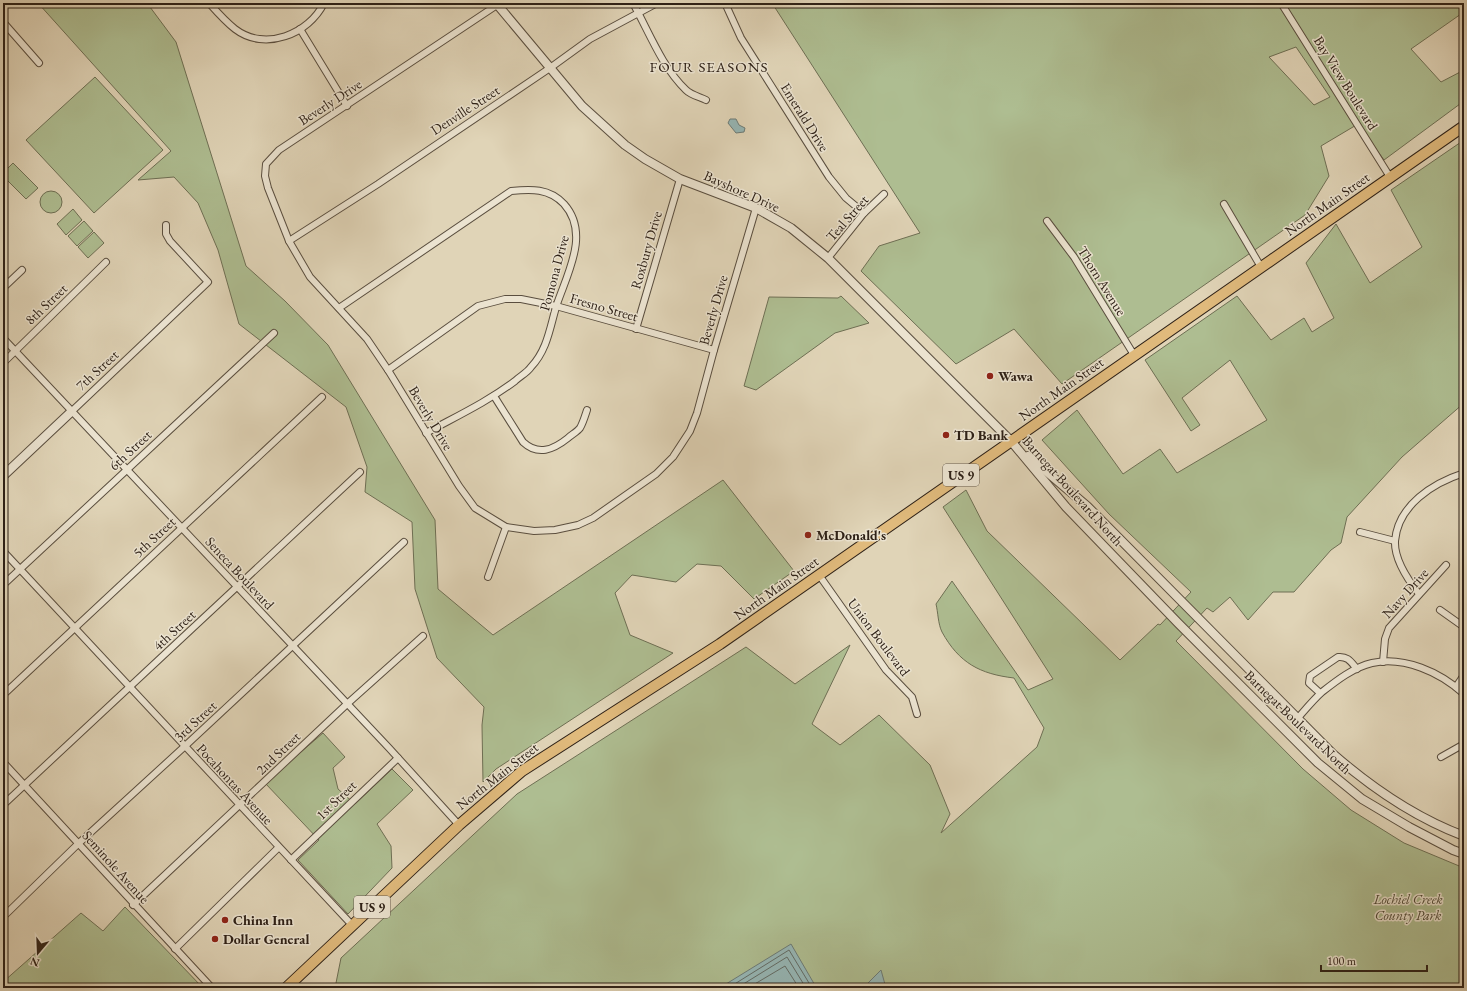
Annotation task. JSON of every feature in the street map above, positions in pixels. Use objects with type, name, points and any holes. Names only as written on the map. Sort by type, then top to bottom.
[{"type":"highway","name":"North Main Street","points":[[459,825],[502,787],[532,764],[720,644],[1464,126]]},
{"type":"highway","name":"US 9","points":[[286,988],[459,825]]},
{"type":"street","points":[[209,3],[236,30],[260,39],[275,40],[300,29],[319,14],[324,3]]},
{"type":"street","points":[[633,3],[655,45],[677,79],[687,92],[706,100]]},
{"type":"street","name":"Denville Street","points":[[289,241],[378,184],[550,68],[590,39],[657,3]]},
{"type":"street","name":"Emerald Drive","points":[[725,3],[741,38],[829,177],[846,198],[864,213]]},
{"type":"street","name":"Bay View Boulevard","points":[[1281,3],[1390,177]]},
{"type":"street","name":"Bayshore Drive","points":[[496,4],[582,106],[612,134],[645,159],[680,179],[756,208],[790,228],[828,258],[1011,441]]},
{"type":"street","name":"Beverly Drive","points":[[496,4],[347,106],[279,150],[266,164],[265,176],[268,188],[289,241],[310,277],[367,339],[388,370],[459,486],[475,508],[506,526],[534,531],[555,530],[578,525],[593,518],[656,474],[673,457],[690,431],[698,413],[714,350],[756,208]]},
{"type":"street","points":[[3,22],[39,63]]},
{"type":"street","points":[[300,29],[347,106]]},
{"type":"street","name":"Roxbury Drive","points":[[636,329],[680,179]]},
{"type":"street","name":"Pomona Drive","points":[[339,308],[511,191],[530,189],[542,191],[555,196],[572,213],[577,234],[574,252],[556,306],[550,333],[536,362],[530,369],[494,396],[426,433]]},
{"type":"street","name":"Teal Street","points":[[828,258],[864,213],[884,194]]},
{"type":"street","points":[[1224,204],[1261,267]]},
{"type":"street","name":"Thorn Avenue","points":[[1047,221],[1074,257],[1134,355]]},
{"type":"street","name":"7th Street","points":[[3,476],[208,282],[170,241],[166,234],[166,225]]},
{"type":"street","name":"8th Street","points":[[3,363],[106,262]]},
{"type":"street","points":[[3,288],[22,270]]},
{"type":"street","name":"Fresno Street","points":[[388,370],[478,306],[492,301],[521,299],[556,306],[714,350]]},
{"type":"street","name":"6th Street","points":[[3,585],[274,333]]},
{"type":"street","name":"Seneca Boulevard","points":[[3,338],[398,758],[459,825]]},
{"type":"street","points":[[494,396],[523,442],[529,448],[536,450],[550,449],[559,445],[580,429],[587,410]]},
{"type":"street","name":"5th Street","points":[[3,695],[322,397]]},
{"type":"street","name":"Barnegat Boulevard North","points":[[1011,441],[1087,506],[1296,718],[1356,774],[1388,796],[1447,830],[1464,836]]},
{"type":"street","name":"Barnegat Boulevard North","points":[[1011,441],[1066,507],[1178,623],[1318,763],[1362,799],[1385,814],[1453,850],[1464,854]]},
{"type":"street","name":"4th Street","points":[[3,805],[360,472]]},
{"type":"street","points":[[1419,594],[1405,574],[1397,554],[1395,541],[1400,522],[1415,500],[1435,485],[1464,473]]},
{"type":"street","points":[[488,577],[506,526]]},
{"type":"street","points":[[1360,532],[1395,541]]},
{"type":"street","name":"3rd Street","points":[[3,916],[79,843],[404,542]]},
{"type":"street","name":"Pocahontas Avenue","points":[[3,551],[75,627],[129,689],[352,926]]},
{"type":"street","name":"Navy Drive","points":[[1383,662],[1385,639],[1389,628],[1446,564]]},
{"type":"street","name":"Union Boulevard","points":[[819,575],[886,670],[912,697],[917,714]]},
{"type":"street","points":[[1440,610],[1464,627]]},
{"type":"street","name":"2nd Street","points":[[133,905],[347,704],[423,636]]},
{"type":"street","points":[[1320,693],[1309,683],[1310,676],[1338,656],[1344,656],[1357,669]]},
{"type":"street","points":[[1296,718],[1320,693],[1357,669],[1372,663],[1392,662],[1427,669],[1444,678],[1464,694]]},
{"type":"street","points":[[1456,687],[1464,675]]},
{"type":"street","points":[[1441,758],[1464,744]]},
{"type":"street","name":"1st Street","points":[[291,860],[398,758]]},
{"type":"street","name":"Seminole Avenue","points":[[3,762],[79,843],[133,905],[212,988]]},
{"type":"street","points":[[175,949],[278,848]]},
{"type":"green space","points":[[38,3],[147,3],[176,42],[246,266],[285,301],[328,345],[435,520],[438,589],[493,635],[723,480],[794,571],[754,599],[721,566],[697,564],[676,582],[632,575],[615,593],[630,635],[673,653],[496,769],[483,782],[482,725],[484,707],[437,658],[415,589],[412,522],[365,492],[367,467],[346,407],[239,324],[218,250],[198,203],[174,177],[138,180],[171,151]]},
{"type":"green space","points":[[772,3],[1464,3],[1464,17],[1461,14],[1411,49],[1441,82],[1464,70],[1464,101],[1384,160],[1358,124],[1321,146],[1329,176],[1305,215],[1062,384],[1014,329],[956,364],[861,271],[879,246],[920,233]],"holes":[[[1296,47],[1330,97],[1314,105],[1269,57]]]},
{"type":"green space","points":[[95,77],[163,150],[94,213],[26,140]]},
{"type":"green space","name":"Lochiel Creek County Park","points":[[1464,140],[1464,403],[1402,457],[1347,517],[1341,543],[1331,550],[1294,592],[1273,592],[1248,620],[1230,597],[1213,612],[1207,608],[1176,641],[1303,769],[1351,810],[1404,843],[1464,868],[1464,988],[335,988],[341,958],[517,794],[746,647],[795,684],[850,645],[812,724],[840,745],[879,715],[930,765],[950,814],[941,833],[1037,747],[1044,728],[1014,678],[981,670],[972,665],[956,652],[942,632],[936,604],[952,581],[1028,690],[1053,679],[943,507],[966,490],[987,531],[1120,660],[1158,624],[1160,625],[1191,592],[1109,514],[1042,440],[1077,410],[1123,474],[1160,449],[1177,473],[1267,420],[1230,360],[1182,398],[1200,425],[1191,431],[1145,360],[1237,296],[1271,340],[1304,318],[1312,332],[1334,318],[1306,263],[1336,224],[1370,283],[1422,247],[1391,190]]},
{"type":"green space","points":[[13,163],[38,188],[26,199],[3,176],[3,173]]},
{"type":"green space","points":[[51,191],[55,192],[61,198],[61,206],[55,212],[51,213],[47,212],[41,206],[40,202],[41,198],[47,192]]},
{"type":"green space","points":[[73,209],[82,220],[66,235],[57,224]]},
{"type":"green space","points":[[84,221],[93,231],[77,246],[68,236]]},
{"type":"green space","points":[[94,232],[104,243],[88,258],[78,247]]},
{"type":"green space","points":[[841,296],[869,323],[835,333],[756,390],[744,386],[769,297],[838,298]]},
{"type":"green space","points":[[323,733],[345,757],[333,768],[338,789],[355,804],[392,769],[413,790],[377,824],[391,846],[392,868],[348,914],[298,860],[319,840],[265,783]]},
{"type":"green space","points":[[125,907],[203,988],[3,988],[3,982],[81,913],[103,931]]},
{"type":"water","points":[[730,119],[736,119],[739,125],[745,128],[744,132],[736,133],[728,123]]},
{"type":"water","points":[[791,944],[816,987],[815,988],[729,988],[726,984]]},
{"type":"water","points":[[881,970],[886,988],[863,988]]},
{"type":"place","name":"Wawa","points":[[990,376]]},
{"type":"place","name":"TD Bank","points":[[946,435]]},
{"type":"place","name":"McDonald's","points":[[808,535]]},
{"type":"place","name":"China Inn","points":[[225,920]]},
{"type":"place","name":"Dollar General","points":[[215,939]]},
{"type":"district","name":"FOUR SEASONS","points":[[709,66]]}]
